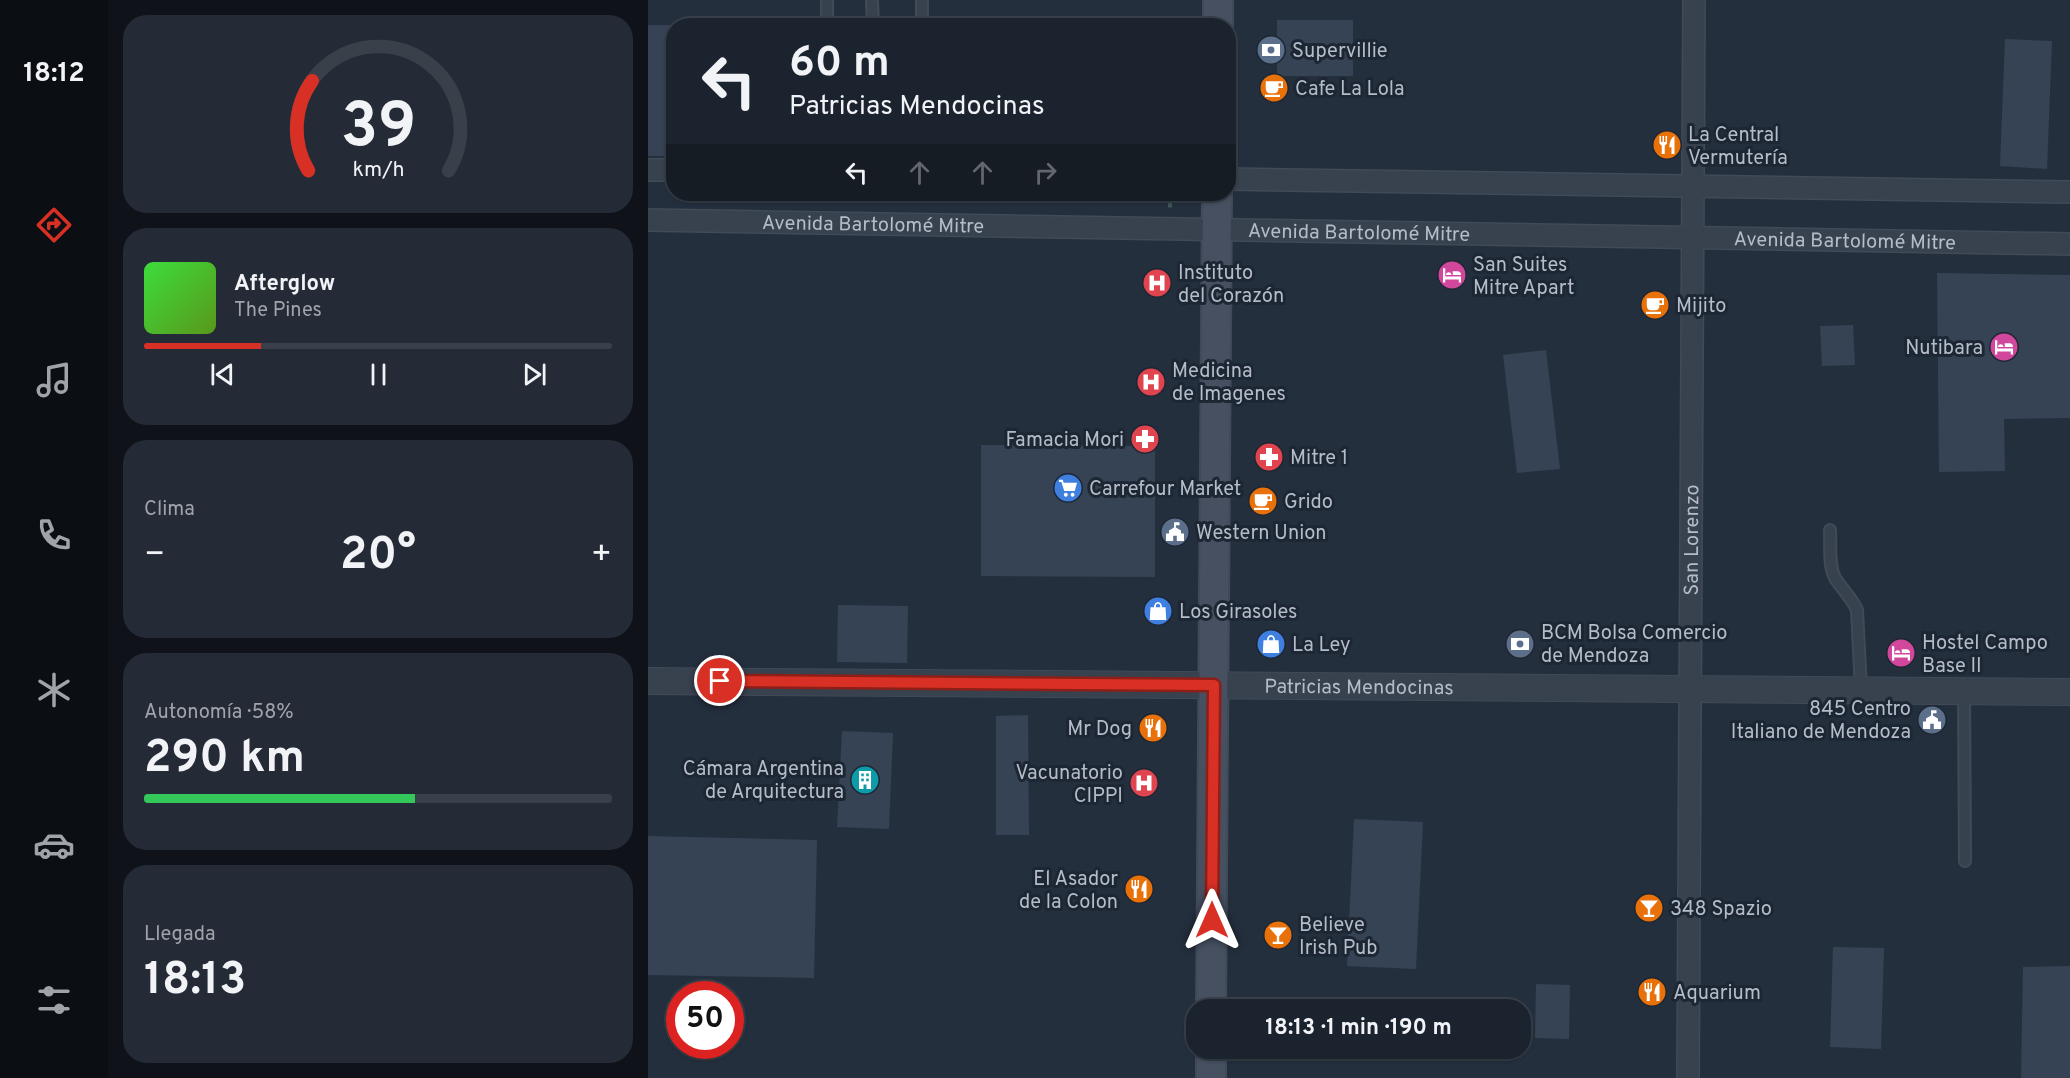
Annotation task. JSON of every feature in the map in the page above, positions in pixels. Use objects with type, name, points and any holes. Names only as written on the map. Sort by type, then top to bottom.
[{"type":"main road","points":[[1218,0],[1218,18]]},
{"type":"main road","points":[[1211,999],[1217,201]]},
{"type":"main road","points":[[1211,1059],[1211,1078]]},
{"type":"street","name":"San Lorenzo","points":[[1688,1078],[1694,0]]},
{"type":"street","points":[[648,170],[666,170]]},
{"type":"street","points":[[1236,179],[2070,192]]},
{"type":"street","name":"Avenida Bartolomé Mitre","points":[[648,220],[2070,244]]},
{"type":"street","name":"Patricias Mendocinas","points":[[648,681],[2070,692]]},
{"type":"lane","points":[[827,0],[827,18]]},
{"type":"lane","points":[[872,0],[873,18]]},
{"type":"lane","points":[[922,0],[922,18]]},
{"type":"lane","points":[[1830,530],[1834,577],[1853,600],[1857,610],[1861,690]]},
{"type":"lane","points":[[1964,691],[1965,861]]},
{"type":"building","points":[[1277,20],[1353,20],[1353,76],[1277,76]]},
{"type":"building","points":[[648,25],[666,25],[666,156],[648,156]]},
{"type":"building","points":[[2005,39],[2052,41],[2047,169],[2000,166]]},
{"type":"building","name":"Nutibara","points":[[1937,273],[2070,275],[2070,418],[2004,419],[2005,471],[1939,472]]},
{"type":"building","points":[[1853,325],[1855,365],[1822,366],[1820,326]]},
{"type":"building","points":[[1546,350],[1560,469],[1517,473],[1503,355]]},
{"type":"building","name":"Carrefour Market","points":[[981,445],[1155,446],[1155,577],[981,576]]},
{"type":"building","points":[[838,605],[908,606],[907,663],[837,662]]},
{"type":"building","points":[[1028,715],[1029,835],[996,835],[996,716]]},
{"type":"building","name":"Cámara Argentina de Arquitectura","points":[[842,731],[893,733],[889,829],[837,827]]},
{"type":"building","points":[[1354,819],[1423,822],[1416,969],[1347,966]]},
{"type":"building","points":[[648,836],[817,840],[814,978],[648,975]]},
{"type":"building","points":[[1833,947],[1884,948],[1881,1049],[1830,1047]]},
{"type":"building","points":[[2070,966],[2070,1078],[2021,1078],[2023,967]]},
{"type":"building","points":[[1536,984],[1570,985],[1569,1039],[1535,1038]]},
{"type":"place","name":"Supervillie","points":[[1271,50]]},
{"type":"place","name":"Cafe La Lola","points":[[1274,88]]},
{"type":"place","name":"La Central Vermutería","points":[[1667,145]]},
{"type":"place","name":"San Suites Mitre Apart","points":[[1452,275]]},
{"type":"place","name":"Instituto del Corazón","points":[[1157,283]]},
{"type":"place","name":"Mijito","points":[[1655,305]]},
{"type":"place","name":"Nutibara","points":[[2004,347]]},
{"type":"place","name":"Medicina de Imagenes","points":[[1151,382]]},
{"type":"place","name":"Famacia Mori","points":[[1145,439]]},
{"type":"place","name":"Mitre 1","points":[[1269,457]]},
{"type":"place","name":"Carrefour Market","points":[[1068,488]]},
{"type":"place","name":"Grido","points":[[1263,501]]},
{"type":"place","name":"Western Union","points":[[1175,532]]},
{"type":"place","name":"Los Girasoles","points":[[1158,611]]},
{"type":"place","name":"La Ley","points":[[1271,644]]},
{"type":"place","name":"BCM Bolsa Comercio de Mendoza","points":[[1520,644]]},
{"type":"place","name":"Hostel Campo Base II","points":[[1901,653]]},
{"type":"place","name":"845 Centro Italiano de Mendoza","points":[[1932,720]]},
{"type":"place","name":"Mr Dog","points":[[1153,728]]},
{"type":"place","name":"Cámara Argentina de Arquitectura","points":[[865,780]]},
{"type":"place","name":"Vacunatorio CIPPI","points":[[1144,783]]},
{"type":"place","name":"El Asador de la Colon","points":[[1139,889]]},
{"type":"place","name":"348 Spazio","points":[[1649,908]]},
{"type":"place","name":"Believe Irish Pub","points":[[1278,935]]},
{"type":"place","name":"Aquarium","points":[[1652,992]]},
{"type":"route","points":[[720,681],[1214,685],[1212,920]]}]
